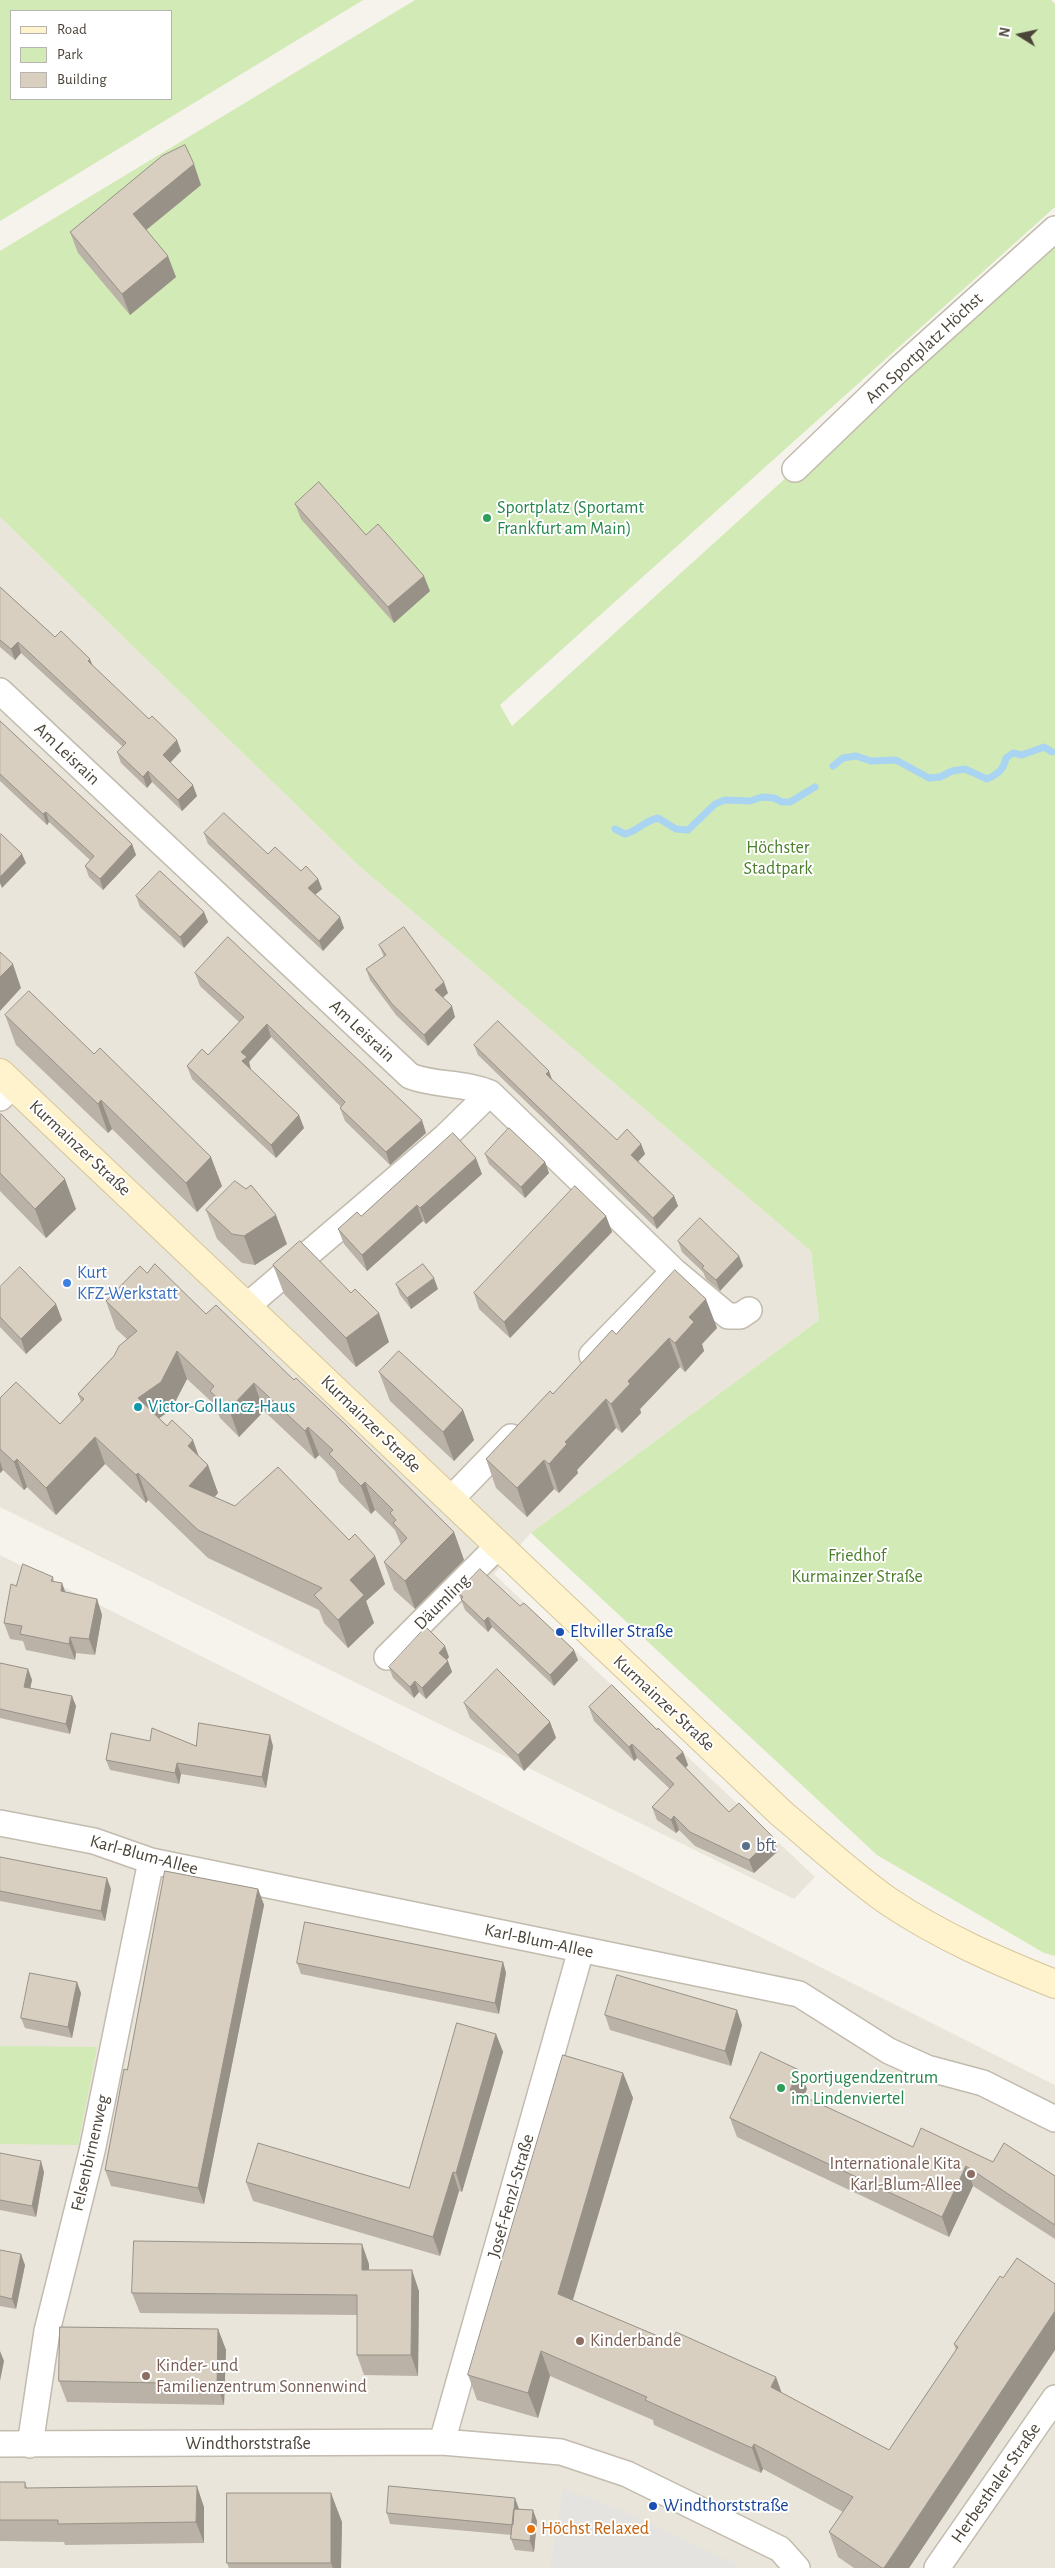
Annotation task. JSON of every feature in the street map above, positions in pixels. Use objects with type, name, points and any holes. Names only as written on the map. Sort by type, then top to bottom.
[{"type":"main road","name":"Kurmainzer Straße","points":[[4,1086],[247,1306],[782,1814],[886,1900],[947,1937],[998,1961],[1055,1984]]},
{"type":"street","name":"Am Sportplatz Höchst","points":[[795,469],[898,370],[1055,229]]},
{"type":"street","name":"Am Leisrain","points":[[0,691],[410,1076],[421,1080],[474,1086],[490,1093],[674,1272],[728,1316],[740,1316],[749,1310]]},
{"type":"street","points":[[247,1306],[445,1137],[490,1093]]},
{"type":"street","points":[[576,1371],[674,1272]]},
{"type":"street","points":[[450,1500],[527,1421]]},
{"type":"street","name":"Däumling","points":[[387,1657],[498,1546]]},
{"type":"street","name":"Karl-Blum-Allee","points":[[0,1823],[94,1841],[151,1861],[800,1994],[889,2051],[933,2070],[983,2083],[1055,2119]]},
{"type":"street","name":"Felsenbirnenweg","points":[[30,2445],[47,2331],[92,2151],[151,1861]]},
{"type":"street","name":"Josef-Fenzl-Straße","points":[[442,2442],[581,1950]]},
{"type":"street","name":"Herbesthaler Straße","points":[[937,2568],[1055,2398]]},
{"type":"street","name":"Windthorststraße","points":[[0,2444],[442,2442],[561,2452],[627,2474],[780,2549],[797,2568]]},
{"type":"shaded area","points":[[0,517],[358,865],[811,1251],[819,1320],[531,1533],[494,1574],[815,1877],[794,1899],[0,1507]]},
{"type":"shaded area","points":[[0,1555],[1055,2085],[1055,2568],[0,2568]]},
{"type":"shaded area","points":[[563,2488],[619,2509],[736,2564],[739,2568],[550,2568]]},
{"type":"green space","points":[[0,0],[363,0],[0,221]]},
{"type":"green space","points":[[415,0],[1051,0],[1055,4],[1055,207],[500,705],[512,726],[1055,234],[1055,1956],[1044,1953],[877,1855],[531,1533],[819,1320],[811,1251],[358,865],[0,517],[0,251]]},
{"type":"green space","points":[[0,2046],[97,2047],[78,2145],[0,2144]]},
{"type":"building","points":[[185,145],[194,164],[133,214],[168,256],[122,294],[70,232],[162,156]]},
{"type":"building","points":[[319,482],[366,535],[378,524],[424,576],[388,607],[295,504]]},
{"type":"building","points":[[0,587],[55,637],[61,631],[90,659],[88,661],[149,719],[152,716],[177,740],[163,755],[193,785],[178,800],[148,771],[143,777],[117,752],[126,743],[18,642],[11,649],[0,640]]},
{"type":"building","points":[[0,721],[132,844],[100,879],[85,866],[94,856],[46,812],[43,814],[0,774]]},
{"type":"building","points":[[224,813],[268,854],[275,847],[301,871],[306,866],[318,879],[308,888],[340,917],[319,941],[204,833]]},
{"type":"building","points":[[0,835],[22,854],[0,877]]},
{"type":"building","points":[[160,871],[204,912],[180,937],[136,896]]},
{"type":"building","points":[[404,927],[444,982],[435,990],[452,1006],[424,1035],[392,1004],[366,969],[386,955],[379,945]]},
{"type":"building","points":[[228,937],[422,1120],[386,1152],[340,1108],[345,1102],[267,1024],[241,1052],[247,1057],[242,1061],[299,1115],[271,1145],[187,1066],[202,1049],[208,1055],[244,1017],[195,973]]},
{"type":"building","points":[[0,952],[13,964],[0,977]]},
{"type":"building","points":[[29,991],[94,1054],[100,1048],[211,1157],[186,1183],[101,1100],[98,1104],[5,1015]]},
{"type":"building","points":[[498,1021],[549,1071],[546,1074],[617,1140],[627,1129],[641,1144],[631,1155],[674,1196],[653,1218],[474,1045]]},
{"type":"building","points":[[1,1114],[65,1179],[35,1209],[0,1173]]},
{"type":"building","points":[[509,1128],[545,1162],[521,1187],[485,1154]]},
{"type":"building","points":[[453,1133],[476,1158],[420,1208],[417,1205],[362,1255],[338,1229],[357,1212],[361,1216]]},
{"type":"building","points":[[235,1181],[246,1189],[251,1185],[276,1215],[244,1236],[232,1234],[206,1210]]},
{"type":"building","points":[[575,1186],[606,1216],[504,1322],[474,1293]]},
{"type":"building","points":[[700,1218],[739,1256],[716,1280],[702,1268],[704,1266],[678,1241]]},
{"type":"building","points":[[300,1241],[351,1293],[355,1289],[379,1313],[346,1338],[273,1265]]},
{"type":"building","points":[[155,1264],[206,1314],[216,1305],[294,1380],[296,1378],[345,1424],[454,1532],[405,1581],[384,1562],[407,1538],[393,1523],[396,1520],[390,1513],[393,1510],[365,1482],[361,1486],[329,1454],[333,1450],[308,1427],[305,1431],[254,1383],[229,1409],[210,1391],[214,1386],[177,1351],[161,1382],[138,1398],[167,1426],[172,1420],[193,1440],[188,1446],[208,1465],[189,1486],[235,1506],[278,1467],[349,1540],[355,1534],[375,1556],[350,1580],[364,1595],[338,1620],[314,1595],[322,1588],[198,1530],[138,1473],[136,1475],[95,1437],[46,1488],[17,1459],[14,1462],[0,1449],[0,1398],[16,1382],[60,1424],[84,1399],[78,1394],[114,1356],[119,1346],[137,1331],[106,1301],[140,1266],[147,1273]]},
{"type":"building","points":[[423,1264],[434,1278],[407,1298],[396,1284]]},
{"type":"building","points":[[20,1267],[56,1304],[21,1339],[0,1317],[0,1287]]},
{"type":"building","points":[[675,1270],[706,1299],[689,1317],[694,1322],[675,1343],[669,1338],[628,1381],[630,1384],[611,1404],[606,1399],[565,1442],[567,1444],[549,1464],[544,1460],[517,1488],[486,1459],[550,1391],[553,1394],[612,1330],[616,1334]]},
{"type":"building","points":[[399,1351],[463,1410],[443,1432],[379,1372]]},
{"type":"building","points":[[23,1564],[53,1577],[51,1581],[62,1583],[61,1591],[97,1599],[89,1639],[70,1637],[69,1644],[20,1634],[22,1626],[4,1623],[11,1584],[16,1586]]},
{"type":"building","points":[[480,1569],[520,1606],[524,1603],[574,1650],[550,1675],[488,1617],[484,1621],[461,1599],[463,1597],[458,1592]]},
{"type":"building","points":[[426,1627],[445,1646],[439,1653],[448,1661],[422,1688],[415,1681],[410,1687],[389,1667]]},
{"type":"building","points":[[0,1663],[28,1669],[24,1687],[72,1696],[66,1724],[0,1709]]},
{"type":"building","points":[[497,1669],[550,1722],[518,1755],[464,1703]]},
{"type":"building","points":[[612,1685],[657,1730],[658,1728],[683,1752],[676,1758],[729,1812],[739,1803],[773,1837],[749,1860],[690,1832],[674,1816],[671,1820],[652,1807],[674,1784],[632,1744],[629,1747],[589,1707]]},
{"type":"building","points":[[199,1723],[270,1735],[262,1777],[177,1763],[175,1773],[106,1760],[111,1733],[150,1741],[152,1728],[196,1746]]},
{"type":"building","points":[[0,1857],[107,1878],[101,1911],[0,1891]]},
{"type":"building","points":[[165,1871],[258,1889],[198,2188],[105,2170],[124,2069],[127,2070]]},
{"type":"building","points":[[305,1922],[503,1962],[495,2003],[297,1963]]},
{"type":"building","points":[[30,1973],[77,1982],[68,2027],[21,2018]]},
{"type":"building","points":[[617,1975],[737,2010],[725,2051],[605,2015]]},
{"type":"building","points":[[457,2023],[496,2034],[456,2173],[453,2172],[433,2237],[246,2182],[258,2143],[409,2188]]},
{"type":"building","points":[[761,2052],[799,2070],[790,2090],[913,2147],[921,2128],[993,2162],[1004,2143],[1055,2176],[1055,2225],[966,2166],[942,2217],[730,2118]]},
{"type":"building","points":[[563,2055],[623,2073],[558,2294],[672,2342],[676,2332],[776,2377],[771,2387],[889,2450],[958,2347],[954,2344],[1000,2276],[1003,2278],[1017,2258],[1055,2284],[1055,2311],[884,2568],[829,2532],[853,2497],[754,2444],[752,2448],[645,2400],[647,2397],[541,2351],[528,2393],[468,2375]]},
{"type":"building","points":[[0,2153],[41,2161],[32,2206],[0,2200]]},
{"type":"building","points":[[134,2241],[362,2244],[362,2270],[412,2270],[411,2355],[357,2355],[357,2295],[132,2293]]},
{"type":"building","points":[[0,2250],[21,2254],[12,2299],[0,2296]]},
{"type":"building","points":[[60,2327],[218,2329],[217,2384],[59,2381]]},
{"type":"building","points":[[0,2482],[25,2482],[25,2488],[197,2486],[196,2522],[58,2524],[58,2520],[0,2520]]},
{"type":"building","points":[[389,2486],[515,2498],[513,2525],[387,2513]]},
{"type":"building","points":[[227,2493],[331,2493],[331,2563],[227,2563]]},
{"type":"building","points":[[514,2509],[533,2510],[530,2541],[511,2539]]},
{"type":"waterway","points":[[833,766],[843,758],[856,756],[871,761],[896,760],[929,778],[940,777],[952,771],[965,769],[987,779],[1000,771],[1006,758],[1013,753],[1022,755],[1044,747],[1052,752]]},
{"type":"waterway","points":[[615,829],[625,834],[658,818],[676,829],[688,830],[715,804],[725,800],[750,801],[762,797],[790,802],[815,787]]},
{"type":"place","name":"Sportplatz (Sportamt Frankfurt am Main)","points":[[487,518]]},
{"type":"place","name":"Kurt KFZ-Werkstatt","points":[[67,1283]]},
{"type":"place","name":"Victor-Gollancz-Haus","points":[[138,1407]]},
{"type":"place","name":"Eltviller Straße","points":[[560,1632]]},
{"type":"place","name":"bft","points":[[746,1846]]},
{"type":"place","name":"Sportjugendzentrum im Lindenviertel","points":[[781,2088]]},
{"type":"place","name":"Internationale Kita Karl-Blum-Allee","points":[[971,2174]]},
{"type":"place","name":"Kinderbande","points":[[580,2341]]},
{"type":"place","name":"Kinder- und Familienzentrum Sonnenwind","points":[[146,2376]]},
{"type":"place","name":"Windthorststraße","points":[[653,2506]]},
{"type":"place","name":"Höchst Relaxed","points":[[531,2529]]},
{"type":"park label","name":"Höchster Stadtpark","points":[[778,858]]},
{"type":"park label","name":"Friedhof Kurmainzer Straße","points":[[857,1566]]}]
